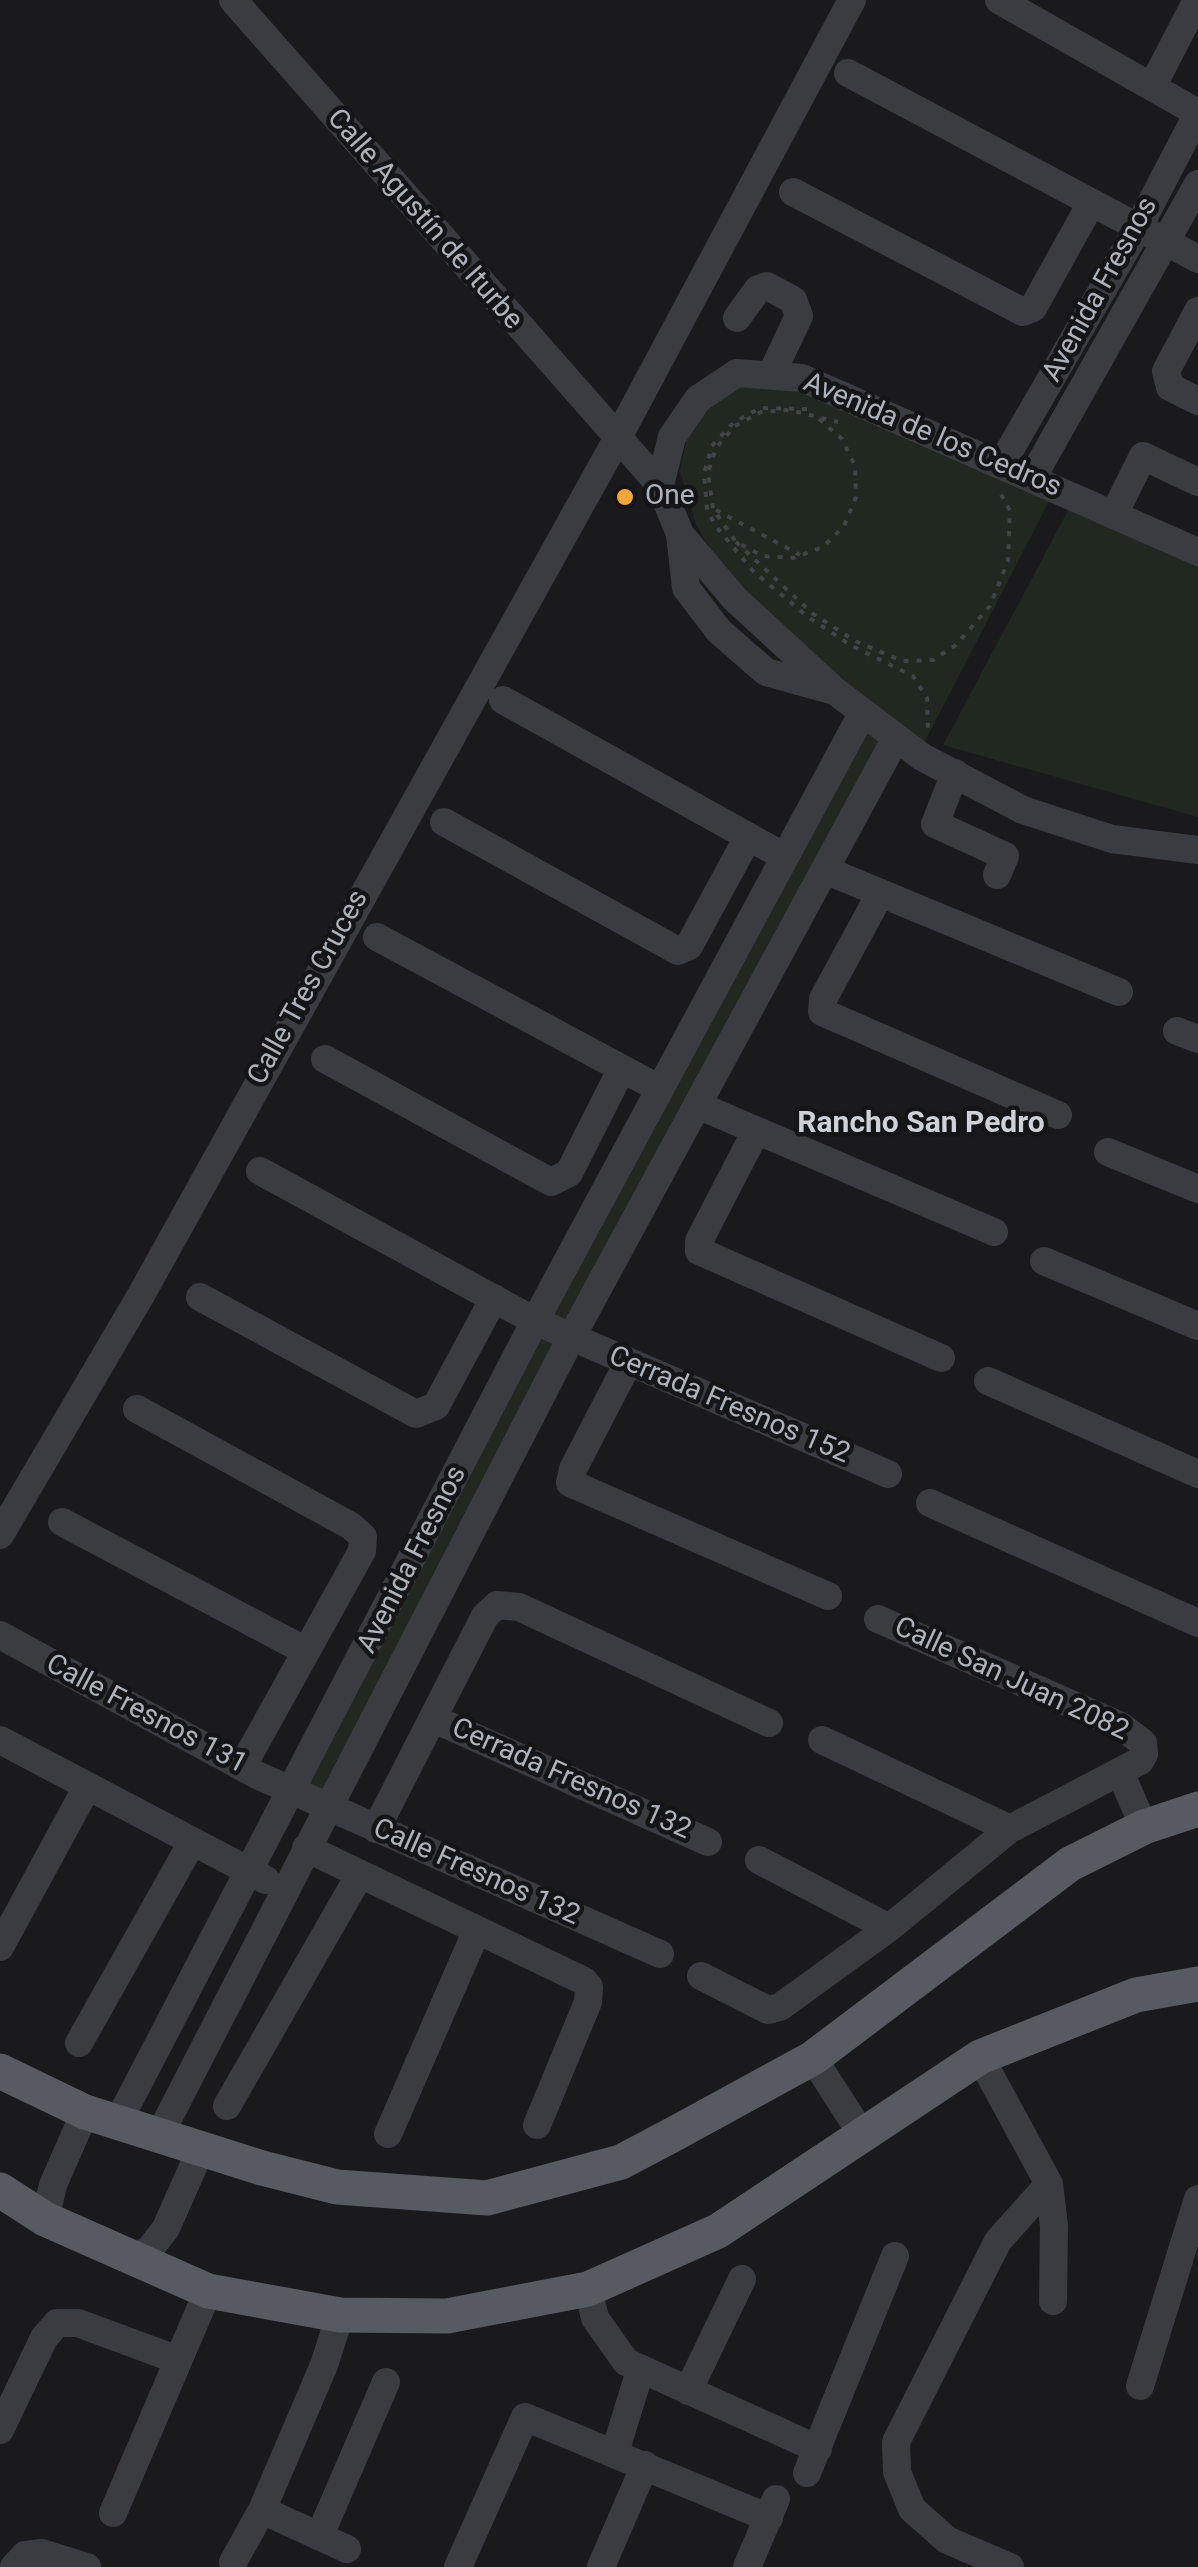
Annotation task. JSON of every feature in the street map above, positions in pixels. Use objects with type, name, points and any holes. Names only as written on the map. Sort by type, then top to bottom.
[{"type":"main road","points":[[0,2072],[84,2112],[337,2187],[487,2198],[621,2162],[813,2058],[1070,1864],[1144,1828],[1198,1808]]},
{"type":"main road","points":[[0,2190],[45,2219],[208,2291],[340,2315],[447,2316],[588,2289],[718,2231],[980,2057],[1136,1995],[1198,1984]]},
{"type":"street","name":"Calle Agustín de Iturbe","points":[[233,0],[616,441]]},
{"type":"street","name":"Calle Tres Cruces","points":[[0,1535],[141,1294],[616,441],[852,0]]},
{"type":"street","points":[[999,0],[1198,113]]},
{"type":"street","points":[[1153,85],[1197,0]]},
{"type":"street","points":[[848,73],[1137,230],[1198,259]]},
{"type":"street","name":"Avenida Fresnos","points":[[1001,482],[1198,113]]},
{"type":"street","name":"Avenida Fresnos","points":[[1022,486],[1198,184]]},
{"type":"street","points":[[792,192],[1023,312],[1033,308],[1090,205]]},
{"type":"street","points":[[737,318],[758,290],[767,286],[793,300],[799,316],[771,376]]},
{"type":"street","points":[[1198,311],[1166,371],[1170,387],[1198,402]]},
{"type":"street","name":"Avenida de los Cedros","points":[[660,486],[672,436],[698,399],[737,373],[802,378],[1001,482],[1114,514],[1198,552]]},
{"type":"street","points":[[616,441],[660,486],[680,534],[686,588],[719,631],[766,672],[836,691],[922,757],[1023,810],[1112,839],[1198,850]]},
{"type":"street","points":[[1114,514],[1143,456],[1198,482]]},
{"type":"street","points":[[504,700],[785,857]]},
{"type":"street","name":"Avenida Fresnos","points":[[119,2120],[536,1321],[862,714]]},
{"type":"street","name":"Avenida Fresnos","points":[[160,2134],[571,1338],[896,738]]},
{"type":"street","points":[[954,773],[934,824],[1005,856]]},
{"type":"street","points":[[444,822],[678,951],[689,946],[747,839]]},
{"type":"street","points":[[825,870],[1118,992]]},
{"type":"street","points":[[880,894],[823,999],[822,1012],[1058,1116]]},
{"type":"street","points":[[377,938],[660,1089]]},
{"type":"street","points":[[708,1000],[745,1017]]},
{"type":"street","points":[[325,1059],[551,1182],[569,1173],[621,1070]]},
{"type":"street","points":[[697,1105],[994,1232]]},
{"type":"street","points":[[756,1131],[699,1240],[699,1251],[941,1358]]},
{"type":"street","points":[[1108,1152],[1198,1189]]},
{"type":"street","name":"Cerrada Fresnos 152","points":[[260,1171],[571,1338],[888,1474]]},
{"type":"street","points":[[1044,1261],[1198,1326]]},
{"type":"street","points":[[200,1297],[416,1414],[436,1406],[494,1298]]},
{"type":"street","points":[[628,1363],[573,1469],[570,1483],[828,1596]]},
{"type":"street","points":[[988,1382],[1198,1474]]},
{"type":"street","points":[[137,1409],[358,1531],[362,1551],[242,1767]]},
{"type":"street","points":[[930,1503],[1198,1623]]},
{"type":"street","points":[[62,1522],[306,1651]]},
{"type":"street","name":"Cerrada Fresnos 132","points":[[376,1828],[485,1616],[497,1605],[508,1604],[769,1724]]},
{"type":"street","name":"Calle San Juan 2082","points":[[878,1620],[1122,1726],[1143,1743],[1140,1761],[1120,1772]]},
{"type":"street","name":"Calle Fresnos 131","points":[[0,1635],[293,1792]]},
{"type":"street","name":"Cerrada Fresnos 132","points":[[434,1719],[708,1842]]},
{"type":"street","points":[[0,1740],[191,1844],[285,1890]]},
{"type":"street","points":[[822,1740],[1010,1829]]},
{"type":"street","points":[[701,1976],[774,2009],[889,1928],[1010,1829],[1120,1772],[1144,1828]]},
{"type":"street","points":[[0,1947],[86,1787]]},
{"type":"street","name":"Calle Fresnos 132","points":[[293,1792],[660,1954]]},
{"type":"street","points":[[79,2042],[191,1844]]},
{"type":"street","points":[[306,1848],[578,1976],[589,1986],[588,2002],[537,2125]]},
{"type":"street","points":[[759,1860],[889,1928]]},
{"type":"street","points":[[228,2106],[359,1876]]},
{"type":"street","points":[[388,2134],[477,1930]]},
{"type":"street","points":[[980,2057],[1049,2184],[1054,2226],[1053,2301]]},
{"type":"street","points":[[813,2058],[861,2133]]},
{"type":"street","points":[[45,2219],[53,2185],[84,2112]]},
{"type":"street","points":[[133,2260],[150,2248],[166,2228],[202,2150]]},
{"type":"street","points":[[1010,2567],[948,2540],[912,2509],[896,2472],[896,2442],[998,2242],[1049,2184]]},
{"type":"street","points":[[1140,2386],[1198,2200]]},
{"type":"street","points":[[588,2289],[595,2318],[614,2350],[640,2371],[688,2391],[813,2461],[895,2256]]},
{"type":"street","points":[[688,2391],[742,2279]]},
{"type":"street","points":[[113,2513],[208,2291]]},
{"type":"street","points":[[234,2562],[262,2510],[324,2365],[340,2315]]},
{"type":"street","points":[[0,2430],[44,2338],[57,2323],[78,2323],[178,2360]]},
{"type":"street","points":[[615,2452],[640,2371]]},
{"type":"street","points":[[320,2535],[386,2382]]},
{"type":"street","points":[[458,2567],[525,2416],[644,2466],[772,2509],[747,2567]]},
{"type":"street","points":[[601,2567],[644,2466]]},
{"type":"street","points":[[262,2510],[347,2549]]},
{"type":"street","points":[[19,2561],[42,2553],[88,2567]]},
{"type":"path","points":[[840,416],[791,406],[760,408],[733,422],[712,446],[704,474],[707,508],[714,524],[752,571],[808,618],[852,646],[913,676],[927,698],[928,732],[922,757]]},
{"type":"path","points":[[845,424],[790,410],[761,412],[735,426],[716,448],[708,473],[713,509],[736,542],[812,613],[855,641],[902,661],[933,660],[956,645],[990,606],[1008,561],[1010,511],[1001,482],[1022,486]]},
{"type":"path","points":[[736,542],[763,556],[800,555],[822,546],[844,526],[856,497],[855,466],[842,439],[819,419]]},
{"type":"path","points":[[713,509],[800,555]]},
{"type":"shaded area","points":[[751,381],[801,385],[1055,490],[923,745],[740,597],[696,525],[680,471],[690,423],[716,397]]},
{"type":"shaded area","points":[[1070,507],[1198,562],[1198,817],[943,745]]},
{"type":"shaded area","points":[[862,714],[896,738],[328,1808],[293,1792]]},
{"type":"place","name":"One","points":[[625,497]]},
{"type":"district","name":"Rancho San Pedro","points":[[921,1124]]}]
